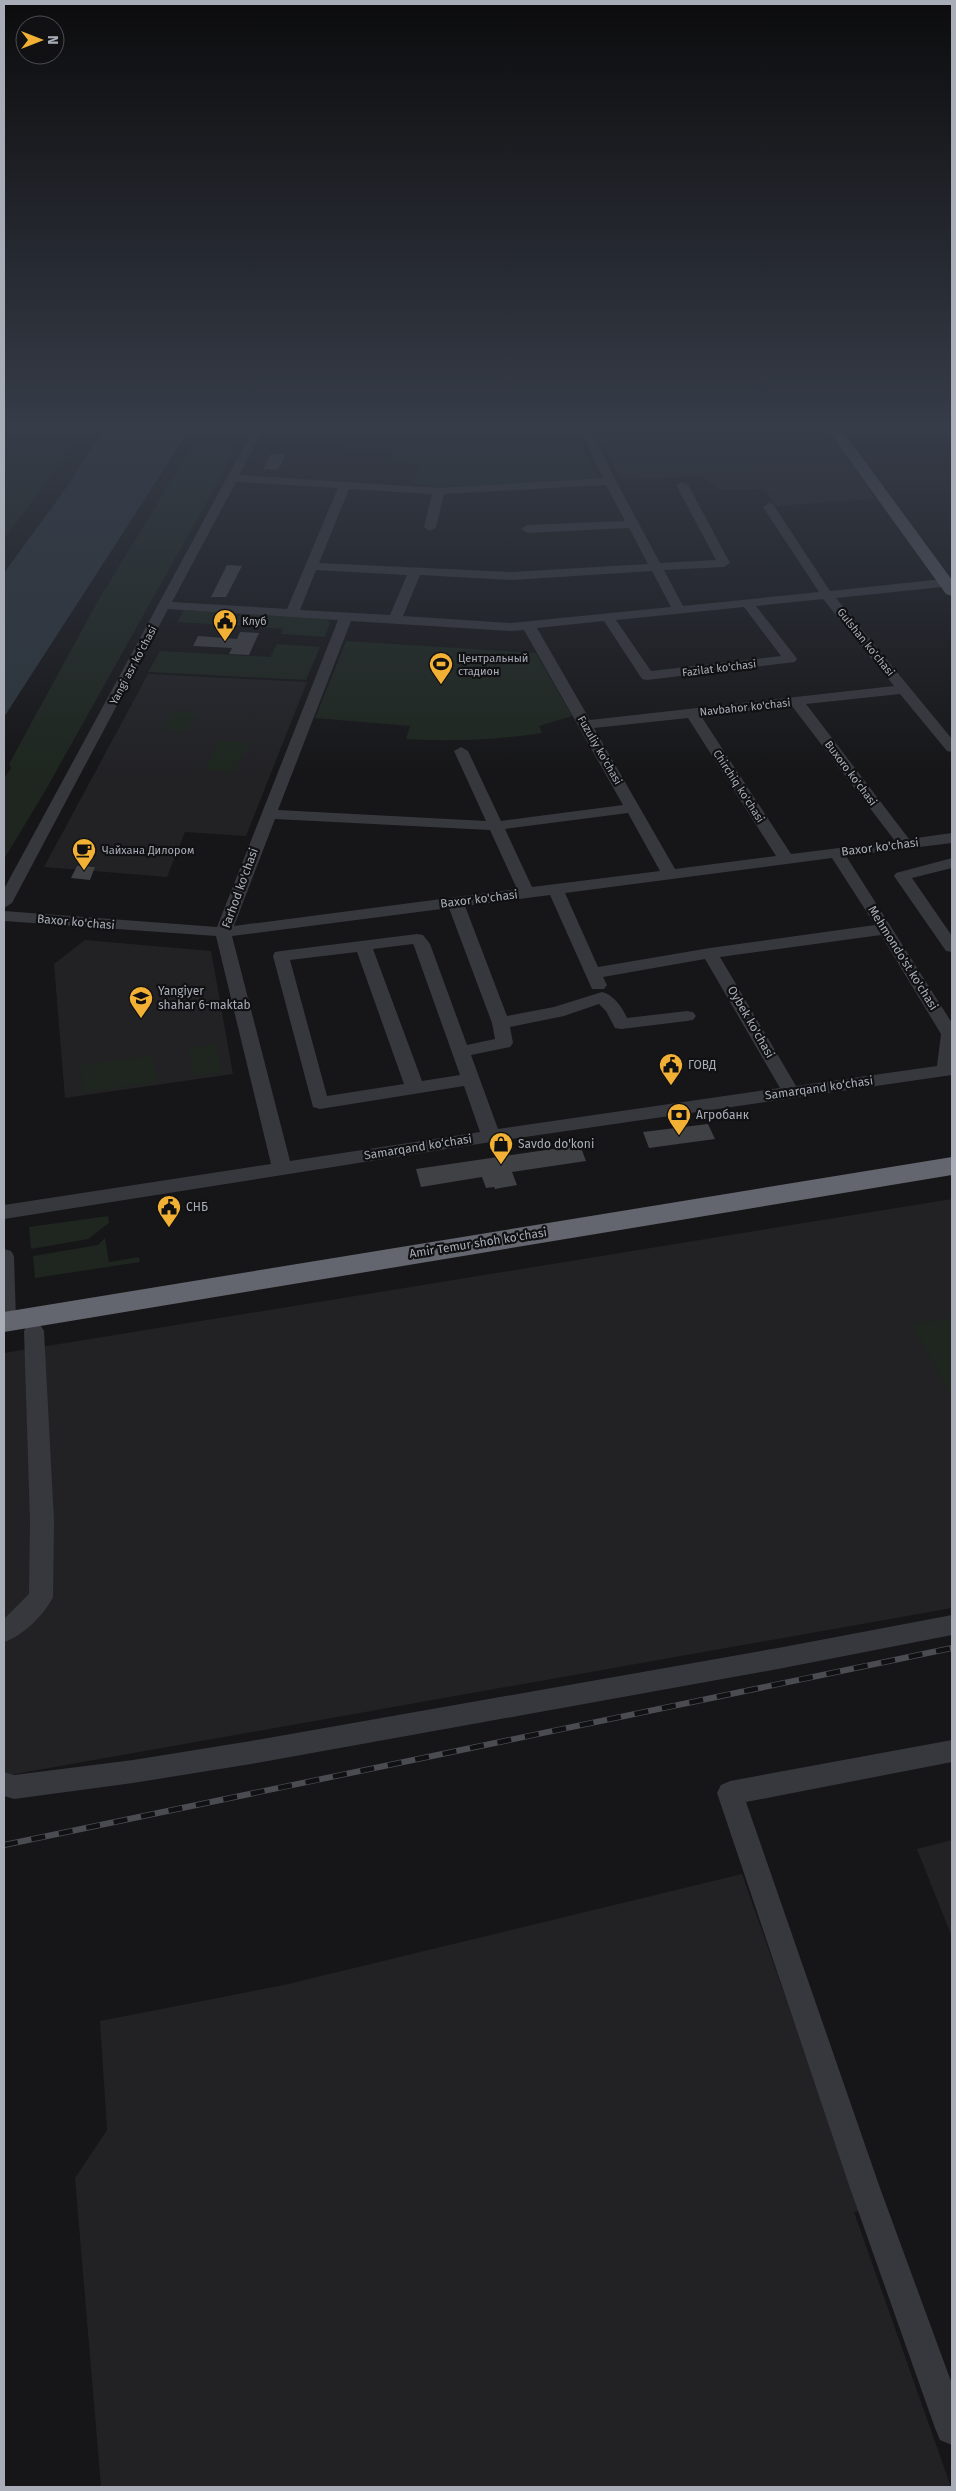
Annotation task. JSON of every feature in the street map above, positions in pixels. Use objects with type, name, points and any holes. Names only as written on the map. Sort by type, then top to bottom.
[{"type":"highway","name":"Amir Temur shoh ko'chasi","points":[[5,1326],[951,1172]]},
{"type":"highway","name":"Amir Temur shoh ko'chasi","points":[[5,1326],[34,1331],[951,1172]]},
{"type":"main road","points":[[920,542],[951,584]]},
{"type":"main road","points":[[921,542],[951,584]]},
{"type":"street","name":"Yangi asr ko'chasi","points":[[4,903],[199,542]]},
{"type":"street","points":[[292,614],[322,542]]},
{"type":"street","points":[[643,542],[680,611]]},
{"type":"street","points":[[312,566],[512,576],[724,563],[713,542]]},
{"type":"street","name":"Gulshan ko'chasi","points":[[792,542],[827,595],[952,748]]},
{"type":"street","points":[[395,620],[415,571]]},
{"type":"street","points":[[166,605],[346,618],[529,626],[951,584]]},
{"type":"street","name":"Fazilat ko'chasi","points":[[608,618],[647,676],[790,659],[748,604]]},
{"type":"street","name":"Farhod ko'chasi","points":[[282,1168],[223,932],[346,618]]},
{"type":"street","name":"Fuzuliy ko'chasi","points":[[529,626],[670,874]]},
{"type":"street","name":"Navbahor ko'chasi","points":[[585,725],[904,689]]},
{"type":"street","name":"Buxoro ko'chasi","points":[[796,701],[906,844]]},
{"type":"street","name":"Chirchiq ko'chasi","points":[[692,713],[786,859]]},
{"type":"street","points":[[461,751],[527,893]]},
{"type":"street","points":[[268,814],[496,826],[634,808]]},
{"type":"street","name":"Baxor ko'chasi","points":[[4,916],[223,932],[952,838]]},
{"type":"street","points":[[927,841],[950,867]]},
{"type":"street","name":"Mehmondo'st ko'chasi","points":[[836,853],[951,1034],[949,1069]]},
{"type":"street","points":[[950,867],[902,876],[952,947]]},
{"type":"street","points":[[555,889],[594,973],[602,997],[614,1009],[620,1024],[687,1016]]},
{"type":"street","points":[[455,902],[501,1023],[504,1043],[461,1052]]},
{"type":"street","points":[[594,973],[710,953],[886,929]]},
{"type":"street","points":[[470,1079],[320,1103],[281,956],[363,944],[417,939],[422,944],[491,1136]]},
{"type":"street","points":[[363,944],[415,1088]]},
{"type":"street","name":"Oybek ko'chasi","points":[[710,953],[791,1092]]},
{"type":"street","points":[[501,1023],[558,1012],[602,997]]},
{"type":"street","name":"Samarqand ko‘chasi","points":[[4,1212],[491,1136],[949,1069]]},
{"type":"street","points":[[4,1256],[5,1326]]},
{"type":"street","points":[[4,1632],[14,1625],[41,1597],[42,1521],[34,1331]]},
{"type":"street","points":[[4,1784],[14,1786],[118,1775],[576,1693],[846,1648],[952,1626]]},
{"type":"street","points":[[952,1751],[730,1793],[865,2188],[952,2428]]},
{"type":"shaded area","points":[[26,542],[117,542],[4,717],[4,573]]},
{"type":"shaded area","points":[[134,542],[184,542],[44,793],[4,859],[4,779],[11,768],[9,764],[99,599]]},
{"type":"shaded area","points":[[184,610],[231,613],[225,625],[177,622]]},
{"type":"shaded area","points":[[240,614],[326,619],[330,623],[325,637],[281,634],[283,629],[234,625]]},
{"type":"shaded area","name":"Центральный стадион","points":[[346,641],[536,653],[572,716],[539,726],[542,733],[491,739],[457,740],[406,739],[410,726],[315,718]]},
{"type":"shaded area","points":[[277,644],[320,647],[306,680],[148,672],[160,651],[270,657]]},
{"type":"shaded area","points":[[148,674],[307,682],[246,836],[185,832],[167,877],[44,867]]},
{"type":"shaded area","points":[[172,711],[196,712],[186,732],[162,730]]},
{"type":"shaded area","points":[[219,740],[249,743],[235,772],[205,770]]},
{"type":"shaded area","name":"Yangiyer shahar 6-maktab","points":[[85,940],[211,951],[233,1074],[65,1098],[54,964]]},
{"type":"shaded area","points":[[216,1044],[222,1072],[194,1076],[189,1048]]},
{"type":"shaded area","points":[[153,1055],[157,1082],[83,1093],[80,1065]]},
{"type":"shaded area","points":[[952,1199],[952,1608],[4,1776],[4,1353]]},
{"type":"shaded area","points":[[108,1216],[109,1223],[88,1239],[31,1249],[29,1227]]},
{"type":"shaded area","points":[[105,1238],[109,1262],[139,1257],[140,1262],[35,1278],[33,1256],[98,1245]]},
{"type":"shaded area","points":[[952,1318],[952,1398],[912,1324]]},
{"type":"shaded area","points":[[952,1840],[952,1937],[917,1849]]},
{"type":"shaded area","points":[[742,1874],[861,2211],[854,2212],[951,2487],[101,2487],[75,2178],[107,2130],[100,2021],[284,1985]]},
{"type":"building","points":[[227,565],[242,566],[226,597],[211,597]]},
{"type":"building","name":"Клуб","points":[[240,632],[259,633],[249,655],[229,654],[232,648],[193,646],[198,636],[237,639]]},
{"type":"building","name":"Чайхана Дилором","points":[[77,866],[95,867],[90,880],[71,878]]},
{"type":"building","name":"Агробанк","points":[[708,1124],[715,1139],[649,1148],[643,1132]]},
{"type":"building","name":"Savdo do'koni","points":[[580,1145],[586,1161],[512,1172],[517,1185],[495,1189],[494,1187],[486,1188],[482,1177],[421,1187],[416,1169]]},
{"type":"railway","points":[[4,1845],[952,1648]]},
{"type":"place","name":"Клуб","points":[[225,642]]},
{"type":"place","name":"Центральный стадион","points":[[441,685]]},
{"type":"place","name":"Чайхана Дилором","points":[[84,871]]},
{"type":"place","name":"Yangiyer shahar 6-maktab","points":[[141,1019]]},
{"type":"place","name":"ГОВД","points":[[671,1086]]},
{"type":"place","name":"Агробанк","points":[[679,1136]]},
{"type":"place","name":"Savdo do'koni","points":[[501,1165]]},
{"type":"place","name":"СНБ","points":[[169,1228]]}]
